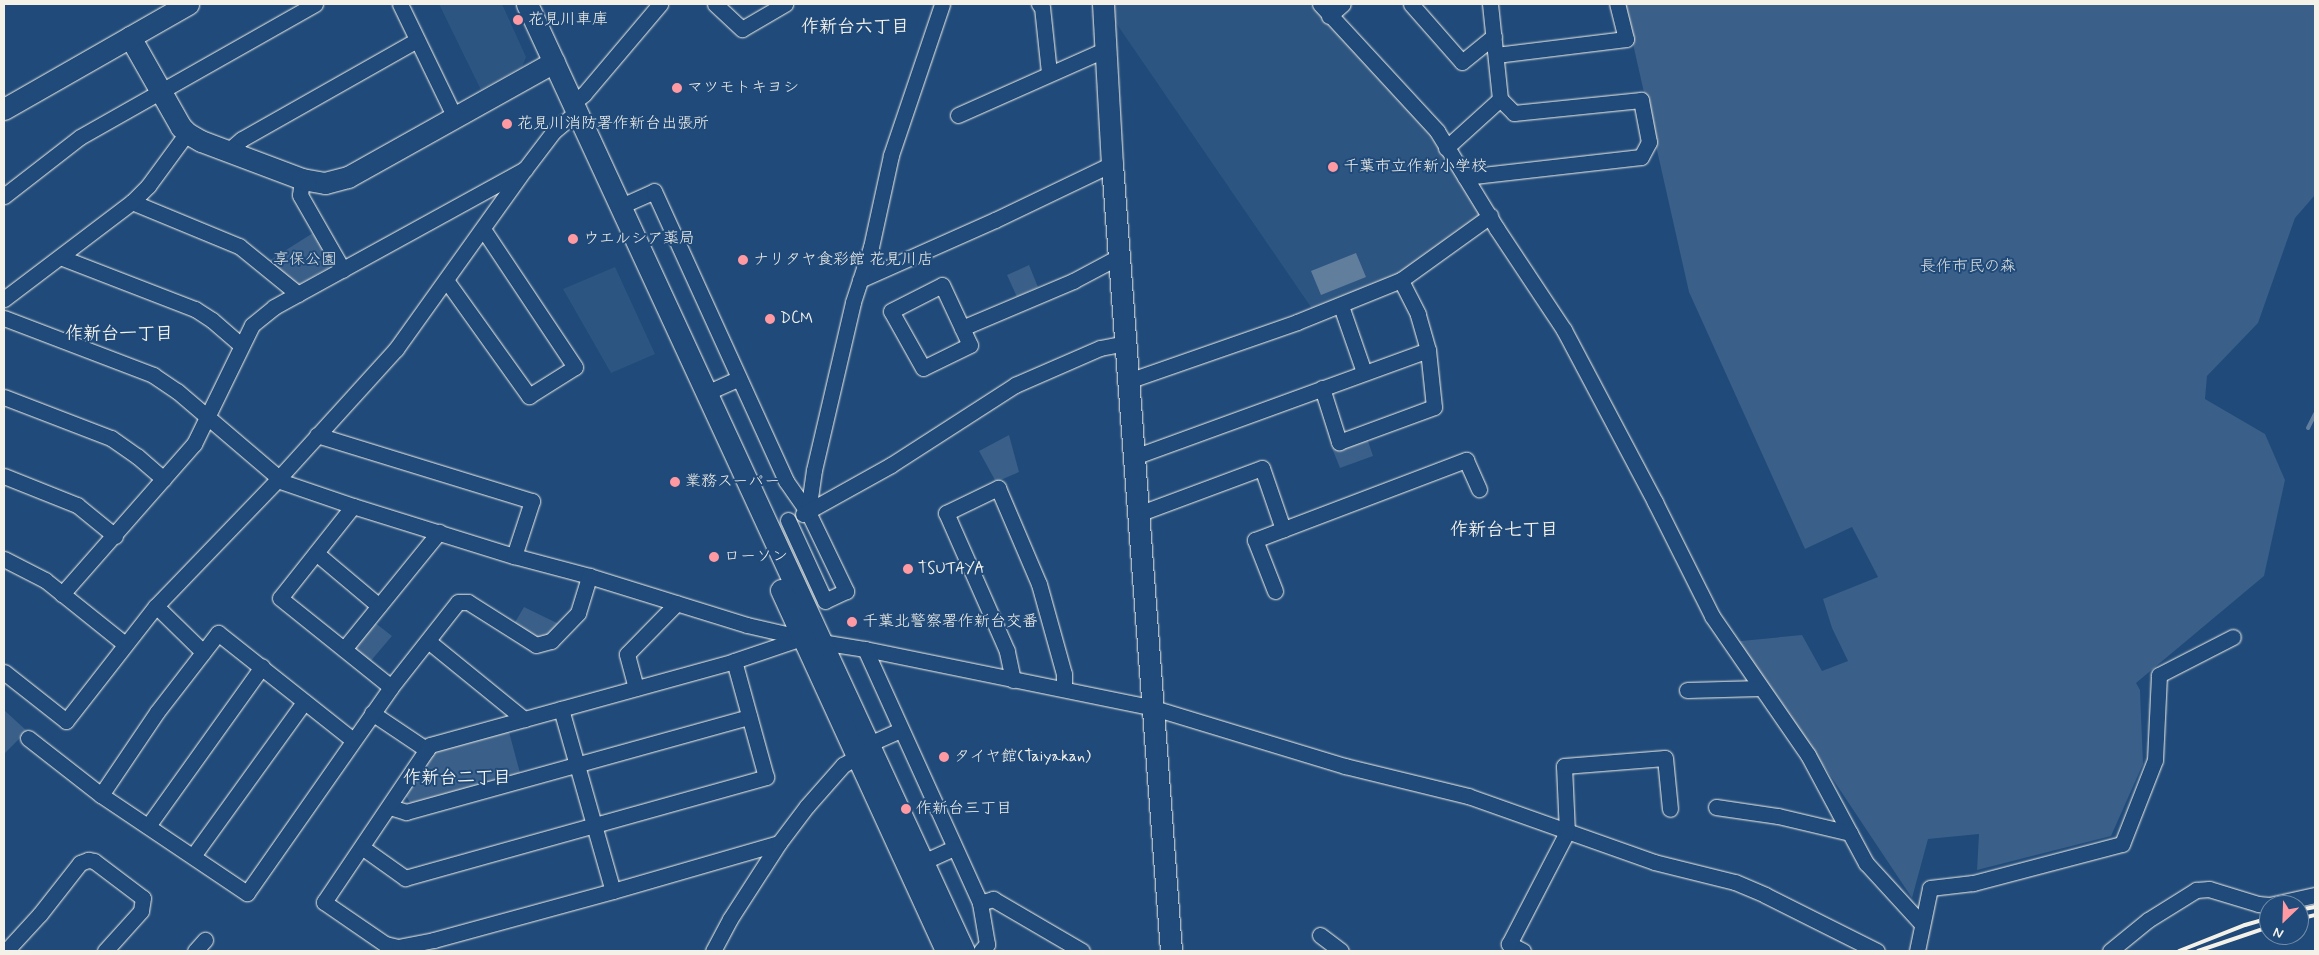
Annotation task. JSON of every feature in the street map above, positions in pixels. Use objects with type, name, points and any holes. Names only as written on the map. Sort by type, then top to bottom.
[{"type":"street","points":[[4,109],[188,4]]},
{"type":"street","points":[[4,196],[80,137],[315,4]]},
{"type":"street","points":[[400,4],[455,118]]},
{"type":"street","points":[[527,4],[748,487],[764,532],[772,571],[812,640],[863,750],[915,865],[946,951]]},
{"type":"street","points":[[4,672],[66,721],[156,606],[278,479],[396,349],[554,131],[660,4]]},
{"type":"street","points":[[715,4],[742,29],[785,4]]},
{"type":"street","points":[[808,512],[814,470],[860,280],[871,247],[891,155],[942,4]]},
{"type":"street","points":[[1039,4],[1042,7],[1049,73]]},
{"type":"street","points":[[1103,4],[1112,164],[1171,951]]},
{"type":"street","points":[[1343,4],[1325,10],[1437,131],[1446,148],[1564,330],[1655,502],[1712,616],[1808,755],[1866,863],[1922,923]]},
{"type":"street","points":[[1411,4],[1462,62],[1494,36]]},
{"type":"street","points":[[1465,177],[1641,157],[1649,142],[1641,100],[1514,113],[1500,99],[1490,4]]},
{"type":"street","points":[[1496,54],[1626,39],[1617,4]]},
{"type":"street","points":[[130,37],[187,134],[302,179],[325,183],[348,176],[554,62]]},
{"type":"street","points":[[228,151],[242,139],[417,40]]},
{"type":"street","points":[[958,115],[1106,49]]},
{"type":"street","points":[[1446,148],[1500,99]]},
{"type":"street","points":[[4,300],[132,202],[148,186],[187,134]]},
{"type":"street","points":[[860,280],[995,220],[1112,164]]},
{"type":"street","points":[[62,594],[194,444],[241,345],[252,325],[263,314],[525,170]]},
{"type":"street","points":[[302,179],[300,195],[343,270]]},
{"type":"street","points":[[621,206],[654,191],[786,481],[808,512],[846,591],[825,601],[788,520]]},
{"type":"street","points":[[132,202],[239,246],[298,294]]},
{"type":"street","points":[[1128,381],[1341,306],[1401,280],[1490,216]]},
{"type":"street","points":[[446,280],[529,396],[575,367],[483,229]]},
{"type":"street","points":[[962,328],[1072,281],[1120,256]]},
{"type":"street","points":[[60,257],[195,308],[241,345]]},
{"type":"street","points":[[1322,388],[1339,442],[1434,407],[1428,350],[1418,314],[1401,280]]},
{"type":"street","points":[[942,285],[962,328],[970,345],[923,368],[891,311],[942,285]]},
{"type":"street","points":[[1341,306],[1364,372]]},
{"type":"street","points":[[4,318],[153,374],[208,417],[278,479],[353,506],[747,625],[812,640],[865,649],[1154,708],[1345,766],[1468,796],[1654,862],[1735,882],[1766,895],[1877,951]]},
{"type":"street","points":[[764,532],[808,512],[891,465],[1015,385],[1100,348],[1126,342]]},
{"type":"street","points":[[1134,457],[1428,350]]},
{"type":"street","points":[[706,393],[739,378]]},
{"type":"street","points":[[4,397],[112,438],[137,456],[163,479]]},
{"type":"street","points":[[317,435],[532,501],[514,556]]},
{"type":"street","points":[[1275,591],[1255,540],[1466,460],[1479,490]]},
{"type":"street","points":[[1138,514],[1262,468],[1284,529]]},
{"type":"street","points":[[4,476],[77,505],[115,536]]},
{"type":"street","points":[[1013,680],[1007,651],[946,513],[998,488],[1039,584],[1064,674],[1064,689]]},
{"type":"street","points":[[353,506],[280,598],[391,687]]},
{"type":"street","points":[[344,649],[439,532]]},
{"type":"street","points":[[316,553],[379,606]]},
{"type":"street","points":[[4,559],[44,580],[125,644]]},
{"type":"street","points":[[28,738],[101,795],[247,893],[372,713],[458,602],[468,602],[536,645],[551,642],[578,613],[589,576]]},
{"type":"street","points":[[636,688],[626,654],[677,603]]},
{"type":"street","points":[[156,606],[203,652]]},
{"type":"street","points":[[101,795],[157,712],[218,633],[353,740]]},
{"type":"street","points":[[1917,951],[1930,888],[1973,883],[2122,844],[2155,760],[2159,676],[2233,637]]},
{"type":"street","points":[[779,843],[434,940],[398,947],[387,948],[324,902],[363,848],[430,745],[812,640]]},
{"type":"street","points":[[428,641],[524,719]]},
{"type":"street","points":[[865,649],[900,730],[980,903],[987,944],[981,951]]},
{"type":"street","points":[[363,848],[405,878],[766,777],[734,661]]},
{"type":"street","points":[[148,826],[262,667]]},
{"type":"street","points":[[1687,690],[1760,688]]},
{"type":"street","points":[[193,856],[304,702]]},
{"type":"street","points":[[561,709],[613,891]]},
{"type":"street","points":[[372,713],[427,750]]},
{"type":"street","points":[[390,806],[406,812],[749,717]]},
{"type":"street","points":[[713,951],[730,919],[779,843],[807,806],[837,772],[863,750],[900,730]]},
{"type":"street","points":[[1523,951],[1509,944],[1567,832],[1564,766],[1665,758],[1670,810]]},
{"type":"street","points":[[1716,807],[1778,816],[1850,833]]},
{"type":"street","points":[[915,865],[954,848]]},
{"type":"street","points":[[6,951],[40,914],[80,864],[88,860],[94,862],[143,898],[144,904],[141,910],[105,951]]},
{"type":"street","points":[[915,865],[964,951]]},
{"type":"street","points":[[2110,951],[2148,920],[2196,890],[2209,889],[2259,904]]},
{"type":"street","points":[[980,903],[993,899],[1082,951]]},
{"type":"street","points":[[1320,935],[1341,951]]},
{"type":"street","points":[[195,951],[205,940]]},
{"type":"shaded area","points":[[439,4],[502,4],[526,57],[522,67],[481,90]]},
{"type":"shaded area","name":"千葉市立作新小学校","points":[[1113,4],[1309,4],[1420,120],[1481,213],[1478,221],[1405,271],[1313,310],[1114,20]]},
{"type":"shaded area","points":[[1356,253],[1366,277],[1321,295],[1311,271]]},
{"type":"shaded area","points":[[615,267],[655,354],[611,373],[563,289]]},
{"type":"green space","name":"長作市民の森","points":[[1624,4],[2315,4],[2315,195],[2295,218],[2258,323],[2207,376],[2205,399],[2265,434],[2285,480],[2264,576],[2136,683],[2140,690],[2143,764],[2111,836],[1977,870],[1979,834],[1928,839],[1912,898],[1778,697],[1731,642],[1802,635],[1822,671],[1848,661],[1832,628],[1823,599],[1878,577],[1852,527],[1805,549],[1689,292]]},
{"type":"green space","name":"享保公園","points":[[313,233],[330,262],[328,268],[300,284],[293,283],[267,262]]},
{"type":"green space","points":[[1029,265],[1038,287],[1017,297],[1007,275]]},
{"type":"green space","points":[[1009,435],[1019,472],[996,482],[979,451]]},
{"type":"green space","points":[[1366,435],[1373,456],[1340,468],[1332,448]]},
{"type":"green space","points":[[524,607],[559,624],[546,638],[539,639],[514,624]]},
{"type":"green space","points":[[374,622],[392,636],[369,663],[356,652],[356,645]]},
{"type":"green space","points":[[4,710],[27,731],[4,754]]},
{"type":"green space","points":[[508,728],[520,773],[411,804],[406,796],[435,753],[444,747]]},
{"type":"waterway","points":[[2308,428],[2315,414]]},
{"type":"railway","points":[[2309,908],[2315,907]]},
{"type":"railway","points":[[2309,916],[2315,915]]},
{"type":"railway","points":[[2179,951],[2259,921]]},
{"type":"railway","points":[[2198,951],[2259,930]]},
{"type":"place","name":"花見川車庫","points":[[518,20]]},
{"type":"place","name":"マツモトキヨシ","points":[[677,88]]},
{"type":"place","name":"花見川消防署作新台出張所","points":[[507,124]]},
{"type":"place","name":"千葉市立作新小学校","points":[[1333,167]]},
{"type":"place","name":"ウエルシア薬局","points":[[573,239]]},
{"type":"place","name":"ナリタヤ食彩館 花見川店","points":[[743,260]]},
{"type":"place","name":"DCM","points":[[770,319]]},
{"type":"place","name":"業務スーパー","points":[[675,482]]},
{"type":"place","name":"ローソン","points":[[714,557]]},
{"type":"place","name":"TSUTAYA","points":[[908,569]]},
{"type":"place","name":"千葉北警察署作新台交番","points":[[852,622]]},
{"type":"place","name":"タイヤ館(Taiyakan)","points":[[944,757]]},
{"type":"place","name":"作新台三丁目","points":[[906,809]]},
{"type":"district","name":"作新台六丁目","points":[[855,27]]},
{"type":"district","name":"作新台一丁目","points":[[119,334]]},
{"type":"district","name":"作新台七丁目","points":[[1504,530]]},
{"type":"district","name":"作新台二丁目","points":[[457,778]]}]
